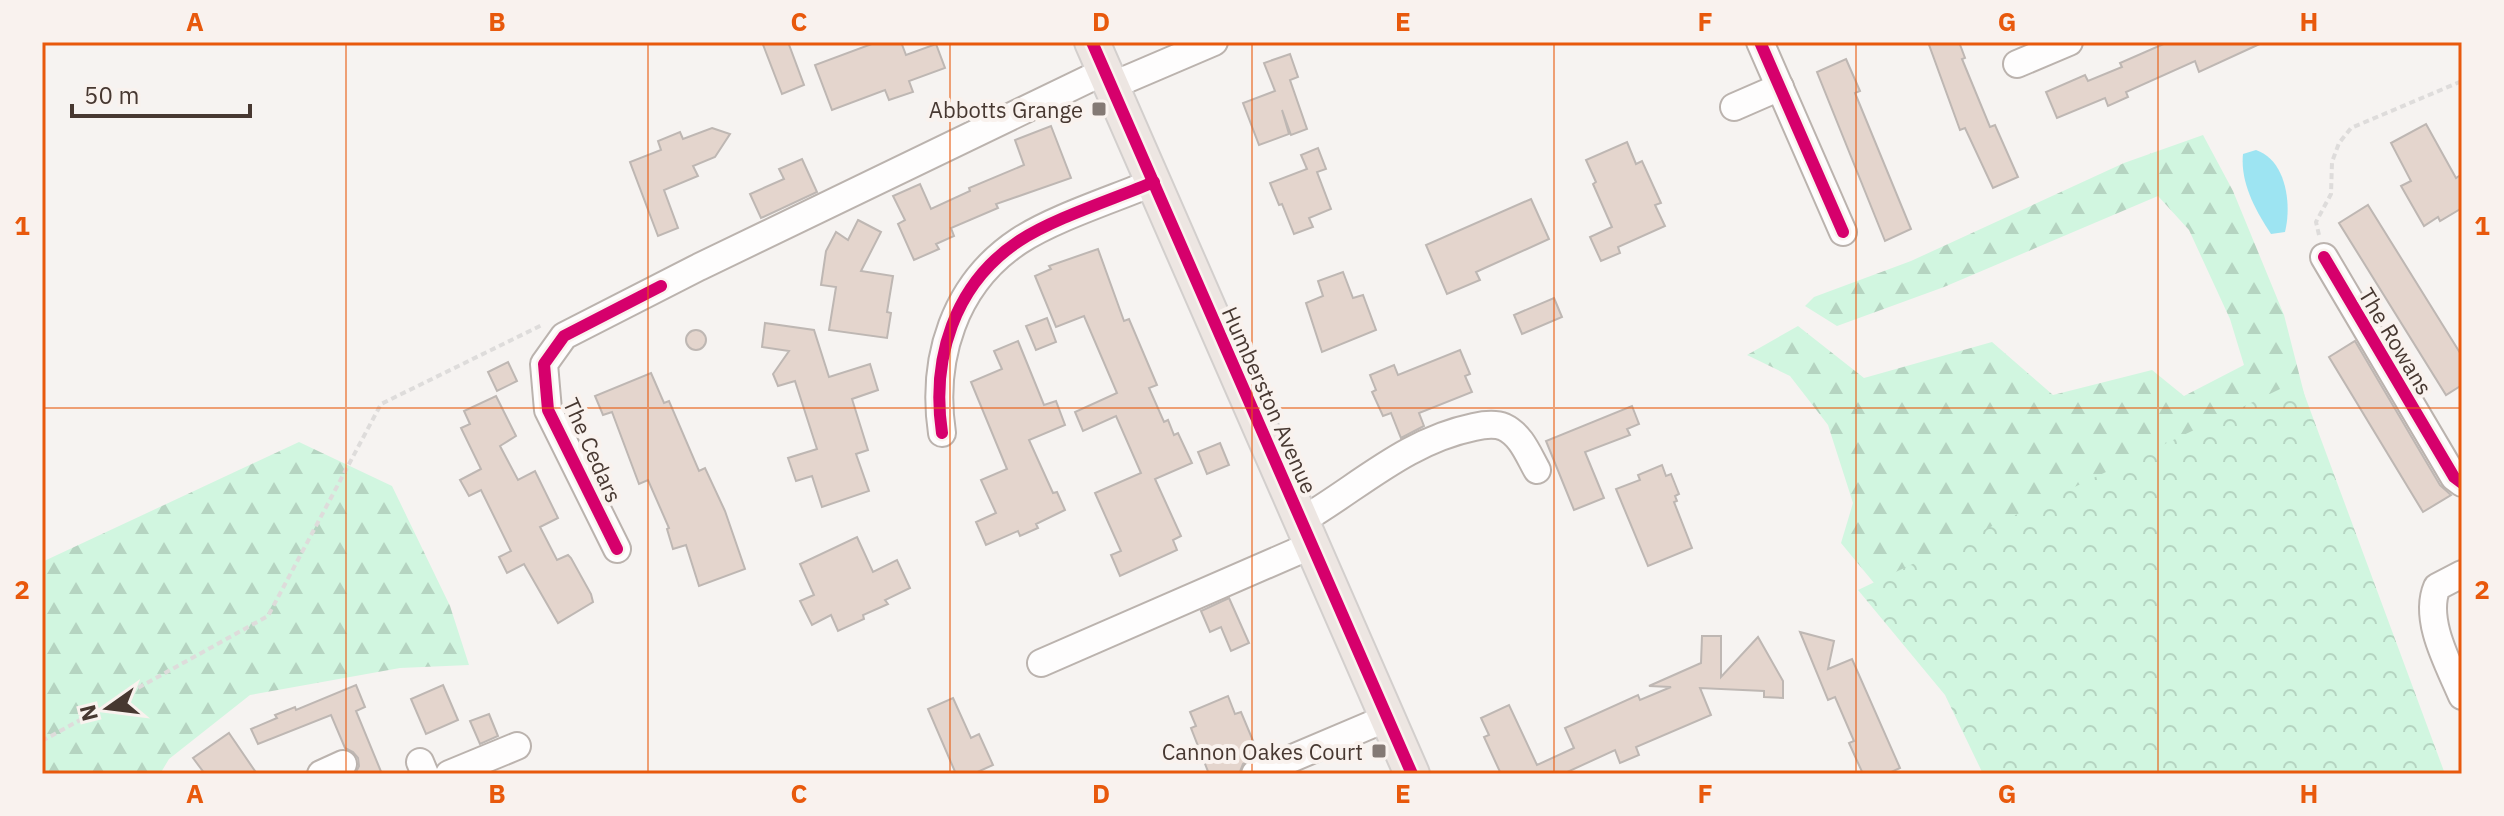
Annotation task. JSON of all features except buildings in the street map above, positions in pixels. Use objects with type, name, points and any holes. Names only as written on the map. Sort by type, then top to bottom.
[{"type":"main road","name":"Humberston Avenue","points":[[1103,66],[1412,774]]},
{"type":"street","name":"The Cedars","points":[[617,549],[548,410],[544,364],[564,336],[1103,66],[1214,42]]},
{"type":"street","points":[[1760,42],[1843,232]]},
{"type":"street","points":[[2017,63],[2069,42]]},
{"type":"street","points":[[1734,107],[1780,87]]},
{"type":"street","points":[[942,433],[938,409],[941,359],[956,313],[984,272],[1021,239],[1154,182]]},
{"type":"street","name":"The Rowans","points":[[2324,257],[2454,477],[2462,483]]},
{"type":"street","points":[[1041,663],[1307,533],[1335,501],[1400,454],[1455,431],[1501,425],[1517,435],[1537,470]]},
{"type":"street","points":[[2462,574],[2437,587],[2433,606],[2442,646],[2462,696]]},
{"type":"street","points":[[1255,774],[1387,718]]},
{"type":"street","points":[[449,774],[517,746]]},
{"type":"path","points":[[2324,257],[2316,222],[2331,194],[2332,162],[2339,143],[2351,128],[2462,82]]},
{"type":"green space","points":[[2203,135],[2233,191],[2284,315],[2330,495],[1907,623],[1841,543],[1853,503],[1828,425],[1790,376],[1747,355],[1798,326],[1864,378],[1992,342],[2053,395],[2152,370],[2184,396],[2244,365],[2230,319],[2189,230],[2158,196],[1944,287],[1837,326],[1805,306],[1814,297],[1911,261],[2124,163]]},
{"type":"green space","points":[[2299,380],[2445,774],[1983,774],[1945,695],[1858,590]]},
{"type":"green space","points":[[299,442],[392,486],[450,606],[469,665],[400,668],[250,695],[169,759],[160,774],[42,774],[42,562]]},
{"type":"water","points":[[2256,150],[2274,163],[2284,184],[2288,209],[2285,232],[2271,234],[2247,186],[2243,154]]},
{"type":"cycle path","points":[[1092,42],[1412,774]]},
{"type":"cycle path","points":[[1760,42],[1843,232]]},
{"type":"cycle path","points":[[942,433],[939,405],[944,351],[963,301],[978,279],[997,259],[1033,233],[1154,182]]},
{"type":"cycle path","points":[[2324,257],[2454,477],[2462,483]]},
{"type":"cycle path","points":[[617,549],[548,410],[544,364],[564,336],[661,286]]},
{"type":"place","name":"Abbotts Grange","points":[[1099,109]]},
{"type":"place","name":"Cannon Oakes Court","points":[[1379,751]]}]
